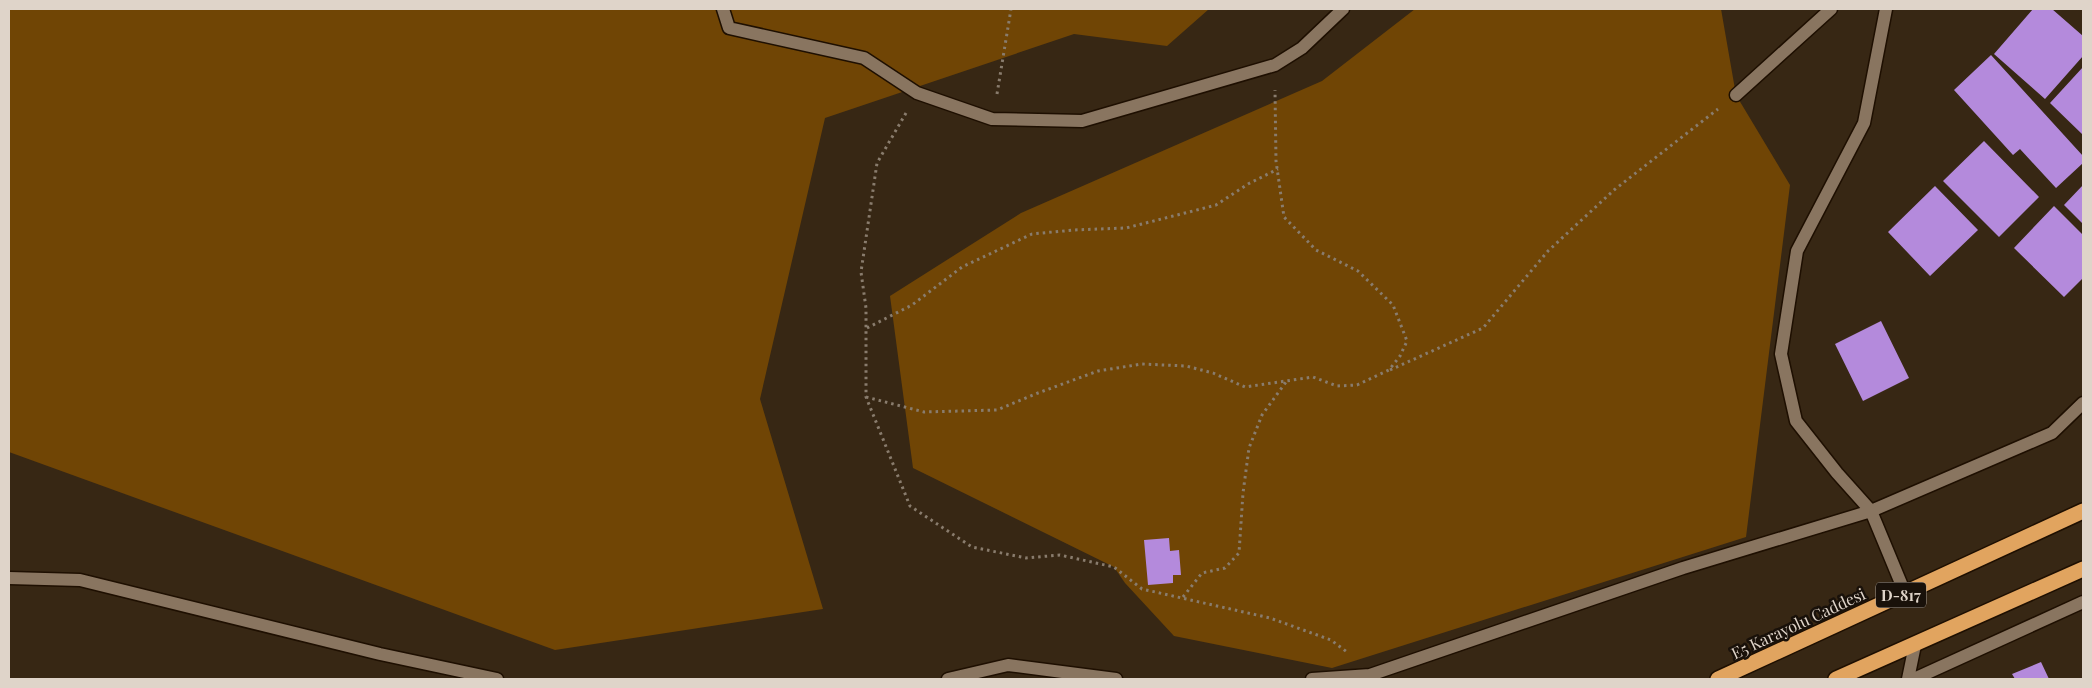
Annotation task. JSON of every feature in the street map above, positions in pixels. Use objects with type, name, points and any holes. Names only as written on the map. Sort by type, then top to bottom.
[{"type":"highway","name":"E5 Karayolu Caddesi","points":[[1718,679],[2083,511]]},
{"type":"highway","points":[[1836,679],[2083,569]]},
{"type":"street","points":[[723,9],[729,28],[864,58],[917,93],[992,120],[1082,121],[1275,65],[1302,48],[1343,9]]},
{"type":"street","points":[[1736,95],[1831,9]]},
{"type":"street","points":[[1886,9],[1864,122],[1798,251],[1781,354],[1796,421],[1837,473],[1871,511],[1905,593]]},
{"type":"street","points":[[1312,679],[1370,675],[1683,568],[1871,511],[2052,433],[2083,403]]},
{"type":"street","points":[[9,578],[80,580],[380,654],[497,679]]},
{"type":"street","points":[[1914,679],[2083,602]]},
{"type":"street","points":[[1908,679],[1915,645]]},
{"type":"street","points":[[948,679],[1008,665],[1116,679]]},
{"type":"path","points":[[992,120],[1011,9]]},
{"type":"path","points":[[1275,65],[1278,170],[1284,217],[1316,250],[1358,271],[1393,305],[1407,341],[1400,356],[1389,370]]},
{"type":"path","points":[[917,93],[877,163],[861,272],[867,328],[866,397],[910,506],[972,547],[1026,558],[1060,555],[1114,567],[1142,589],[1270,618],[1331,640],[1347,652],[1370,675]]},
{"type":"path","points":[[866,397],[924,412],[997,410],[1098,371],[1142,364],[1186,366],[1214,373],[1245,387],[1313,377],[1337,386],[1357,385],[1483,328],[1548,251],[1614,190],[1736,95]]},
{"type":"path","points":[[867,328],[912,305],[962,267],[1032,234],[1126,228],[1216,205],[1248,184],[1278,170]]},
{"type":"path","points":[[1183,597],[1202,573],[1225,568],[1239,553],[1243,493],[1249,448],[1262,415],[1287,381]]},
{"type":"shaded area","points":[[9,9],[1209,9],[1167,46],[1074,34],[825,118],[760,399],[823,609],[555,650],[9,452]]},
{"type":"shaded area","points":[[1415,9],[1721,9],[1736,95],[1790,185],[1746,537],[1332,668],[1174,636],[1125,583],[1114,567],[913,468],[890,296],[1021,213],[1322,81]]},
{"type":"building","points":[[2033,9],[2052,9],[2083,36],[2083,56],[2045,99],[1994,54]]},
{"type":"building","points":[[1991,55],[2083,156],[2083,163],[2056,188],[2020,149],[2013,155],[1954,90]]},
{"type":"building","points":[[2083,67],[2083,135],[2050,103]]},
{"type":"building","points":[[1984,141],[2039,197],[1999,237],[1943,181]]},
{"type":"building","points":[[2083,185],[2083,224],[2064,205]]},
{"type":"building","points":[[1935,186],[1978,230],[1930,276],[1888,232]]},
{"type":"building","points":[[2054,206],[2083,235],[2083,278],[2064,297],[2014,248]]},
{"type":"building","points":[[1881,321],[1909,378],[1863,401],[1835,344]]},
{"type":"building","points":[[1169,538],[1170,551],[1179,550],[1181,575],[1173,575],[1173,583],[1148,585],[1144,540]]},
{"type":"building","points":[[2041,662],[2049,679],[2015,679],[2012,674]]}]
